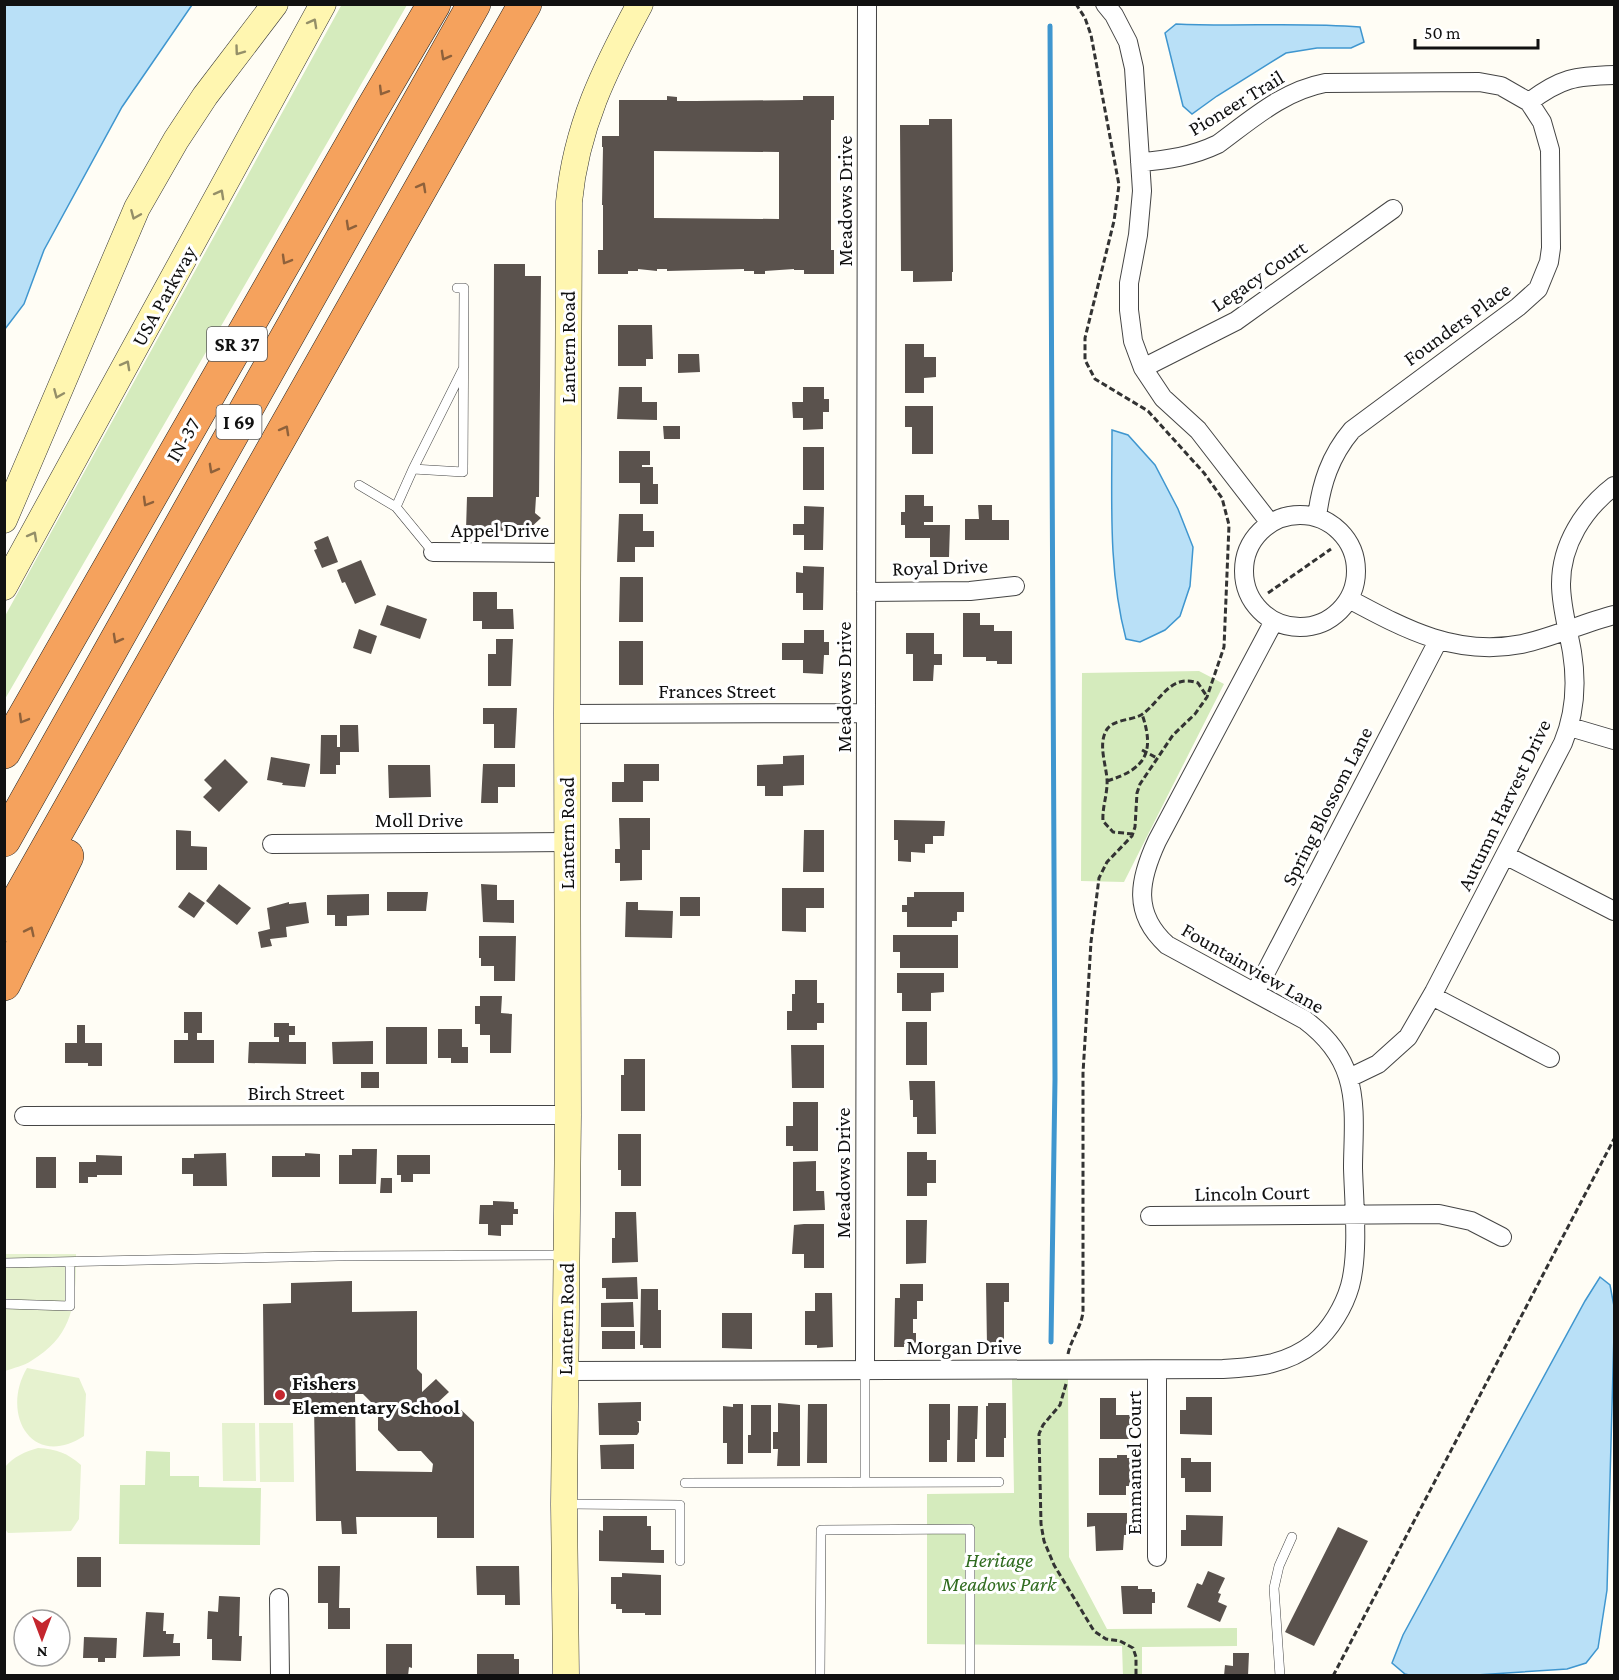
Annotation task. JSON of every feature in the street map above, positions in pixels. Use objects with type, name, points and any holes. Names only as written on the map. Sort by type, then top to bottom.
[{"type":"highway","name":"IN-37","points":[[4,752],[434,4]]},
{"type":"highway","name":"I 69","points":[[4,840],[474,4]]},
{"type":"highway","name":"I 69","points":[[4,925],[525,4]]},
{"type":"highway","points":[[4,984],[215,554]]},
{"type":"street","points":[[4,520],[137,208],[165,156],[274,4]]},
{"type":"street","name":"USA Parkway","points":[[4,587],[323,4]]},
{"type":"street","name":"Lantern Road","points":[[566,1676],[564,1504],[568,1115],[567,269],[571,183],[576,151],[599,82],[640,4]]},
{"type":"street","name":"Meadows Drive","points":[[865,1370],[867,4]]},
{"type":"street","points":[[1105,4],[1119,23],[1131,52],[1134,68],[1142,204],[1129,283],[1129,310],[1133,341],[1143,368],[1163,398],[1198,430],[1270,523]]},
{"type":"street","points":[[1529,102],[1563,81],[1581,76],[1614,75]]},
{"type":"street","name":"Pioneer Trail","points":[[1140,162],[1185,157],[1202,152],[1218,144],[1288,95],[1325,83],[1479,82],[1501,86],[1529,102]]},
{"type":"street","name":"Founders Place","points":[[1317,517],[1328,467],[1335,452],[1352,430],[1518,307],[1534,294],[1544,278],[1551,248],[1550,150],[1542,122],[1529,102]]},
{"type":"street","name":"Legacy Court","points":[[1143,368],[1236,321],[1393,209]]},
{"type":"street","name":"Autumn Harvest Drive","points":[[1348,1078],[1378,1064],[1399,1048],[1408,1037],[1506,855],[1570,727],[1574,675],[1561,582],[1568,547],[1585,513],[1614,486]]},
{"type":"street","points":[[1297,514],[1317,517],[1335,526],[1353,550],[1356,580],[1349,599],[1335,615],[1317,625],[1295,627],[1274,621],[1256,607],[1251,599],[1243,568],[1248,548],[1261,529],[1279,518],[1297,514]]},
{"type":"street","name":"Appel Drive","points":[[433,552],[567,553]]},
{"type":"street","name":"Royal Drive","points":[[866,592],[970,591],[1015,586]]},
{"type":"street","points":[[1349,599],[1407,629],[1438,640],[1480,646],[1503,646],[1542,639],[1614,615]]},
{"type":"street","name":"Fountainview Lane","points":[[1274,621],[1157,841],[1145,869],[1141,889],[1144,910],[1150,924],[1157,936],[1167,945],[1294,1012],[1323,1035],[1342,1062],[1353,1103],[1354,1214],[1350,1287],[1341,1309]]},
{"type":"street","name":"Spring Blossom Lane","points":[[1255,993],[1438,640]]},
{"type":"street","name":"Frances Street","points":[[567,714],[866,713]]},
{"type":"street","points":[[1570,727],[1614,740]]},
{"type":"street","name":"Moll Drive","points":[[272,844],[567,842]]},
{"type":"street","points":[[1506,855],[1614,911]]},
{"type":"street","points":[[1432,996],[1550,1059]]},
{"type":"street","name":"Birch Street","points":[[24,1116],[568,1115]]},
{"type":"street","name":"Lincoln Court","points":[[1150,1216],[1439,1214],[1471,1221],[1502,1237]]},
{"type":"street","name":"Morgan Drive","points":[[565,1371],[1157,1370],[1263,1366],[1289,1358],[1314,1343],[1330,1326],[1341,1309]]},
{"type":"street","name":"Emmanuel Court","points":[[1157,1370],[1157,1557]]},
{"type":"street","points":[[279,1598],[280,1676]]},
{"type":"lane","points":[[412,469],[463,472],[464,288],[457,288]]},
{"type":"lane","points":[[396,507],[412,469],[464,367]]},
{"type":"lane","points":[[359,485],[396,507],[433,552]]},
{"type":"lane","points":[[4,1263],[338,1256],[567,1255]]},
{"type":"lane","points":[[4,1304],[70,1306],[70,1263]]},
{"type":"lane","points":[[865,1370],[865,1482]]},
{"type":"lane","points":[[685,1483],[999,1482]]},
{"type":"lane","points":[[564,1504],[680,1505],[680,1561]]},
{"type":"lane","points":[[820,1676],[821,1530],[970,1529],[970,1676]]},
{"type":"lane","points":[[1280,1676],[1274,1588],[1279,1566],[1292,1537]]},
{"type":"path","points":[[1068,1359],[1070,1345],[1080,1327],[1083,1312],[1083,1073],[1095,900],[1102,870],[1133,834],[1138,788],[1173,735],[1195,714],[1207,697],[1225,639],[1229,525],[1222,498],[1210,480],[1148,411],[1095,379],[1085,360],[1085,338],[1114,221],[1119,184],[1091,34],[1076,4]]},
{"type":"path","points":[[1268,593],[1331,549]]},
{"type":"path","points":[[1133,834],[1113,832],[1103,821],[1107,781],[1103,750],[1105,733],[1114,724],[1142,714],[1164,691],[1182,682],[1198,682],[1207,697]]},
{"type":"path","points":[[1107,781],[1136,767],[1147,752],[1149,734],[1142,714]]},
{"type":"path","points":[[1142,750],[1157,758]]},
{"type":"path","points":[[1333,1676],[1614,1139]]},
{"type":"path","points":[[1066,1380],[1060,1405],[1043,1425],[1039,1434],[1042,1533],[1053,1565],[1091,1627],[1106,1640],[1128,1644],[1134,1652],[1136,1676]]},
{"type":"green space","points":[[342,4],[407,5],[5,699],[5,616]]},
{"type":"green space","points":[[1199,671],[1224,684],[1124,882],[1081,881],[1082,673]]},
{"type":"green space","points":[[5,1254],[76,1254],[73,1301],[65,1328],[46,1351],[22,1366],[5,1371]]},
{"type":"green space","points":[[27,1368],[79,1378],[86,1394],[84,1436],[66,1445],[49,1446],[36,1442],[26,1432],[19,1419],[17,1403]]},
{"type":"green space","name":"Heritage Meadows Park","points":[[1068,1378],[1069,1557],[1107,1629],[1237,1628],[1237,1646],[1142,1647],[1142,1675],[1123,1676],[1122,1646],[927,1644],[927,1494],[1014,1493],[1012,1379]]},
{"type":"green space","points":[[222,1423],[255,1423],[256,1481],[223,1481]]},
{"type":"green space","points":[[259,1423],[293,1423],[294,1482],[260,1482]]},
{"type":"green space","points":[[38,1448],[61,1452],[81,1465],[79,1519],[71,1531],[8,1533],[4,1528],[5,1467],[20,1455]]},
{"type":"green space","points":[[146,1451],[170,1452],[170,1476],[199,1476],[199,1487],[261,1488],[260,1545],[119,1544],[120,1485],[145,1485]]},
{"type":"water","points":[[5,4],[192,5],[122,107],[44,250],[24,304],[5,329]]},
{"type":"water","points":[[1176,24],[1360,27],[1364,42],[1351,48],[1317,48],[1286,53],[1192,114],[1183,106],[1165,33]]},
{"type":"water","points":[[1112,430],[1128,435],[1155,465],[1178,509],[1193,547],[1190,586],[1180,616],[1165,630],[1140,642],[1126,639],[1116,588],[1112,535]]},
{"type":"water","points":[[1600,1277],[1610,1285],[1614,1306],[1614,1333],[1607,1590],[1598,1648],[1586,1663],[1567,1669],[1461,1676],[1405,1674],[1392,1663],[1403,1635]]},
{"type":"building","points":[[667,96],[677,97],[677,101],[696,101],[803,100],[803,96],[834,96],[834,120],[831,120],[831,250],[834,250],[834,274],[804,274],[804,270],[794,269],[754,274],[754,271],[744,271],[744,269],[667,271],[667,269],[657,269],[657,271],[638,269],[638,271],[628,271],[628,274],[598,274],[598,250],[603,250],[602,136],[619,136],[619,100],[667,100]],"holes":[[[654,151],[779,152],[779,219],[654,218]]]},
{"type":"building","points":[[929,119],[952,119],[953,272],[952,281],[913,282],[913,271],[901,271],[900,125],[929,125]]},
{"type":"building","points":[[494,264],[525,264],[525,276],[541,276],[539,497],[536,497],[535,513],[541,518],[528,530],[524,525],[508,525],[508,531],[466,530],[467,497],[493,497]]},
{"type":"building","points":[[618,325],[652,325],[653,359],[646,359],[646,366],[618,366]]},
{"type":"building","points":[[905,344],[924,344],[924,357],[936,357],[936,377],[924,378],[924,393],[905,393]]},
{"type":"building","points":[[678,354],[699,354],[700,372],[678,373]]},
{"type":"building","points":[[619,387],[642,387],[642,402],[657,402],[657,420],[617,419]]},
{"type":"building","points":[[803,387],[824,387],[824,399],[829,399],[829,412],[823,412],[823,429],[803,430],[803,418],[793,418],[792,402],[803,402]]},
{"type":"building","points":[[905,406],[933,406],[933,454],[912,454],[912,427],[905,427]]},
{"type":"building","points":[[663,426],[680,426],[680,439],[664,439]]},
{"type":"building","points":[[803,447],[824,447],[824,490],[803,490]]},
{"type":"building","points":[[619,451],[650,451],[650,465],[642,465],[642,467],[653,467],[653,484],[658,484],[658,504],[640,504],[640,483],[619,483]]},
{"type":"building","points":[[905,495],[924,495],[924,506],[933,506],[933,522],[924,522],[924,525],[950,525],[949,557],[930,557],[930,538],[905,538],[905,525],[901,525],[901,512],[905,512]]},
{"type":"building","points":[[978,505],[992,505],[992,520],[1009,520],[1009,540],[965,540],[965,519],[979,519]]},
{"type":"building","points":[[804,506],[824,507],[823,550],[804,550],[804,535],[793,535],[793,524],[804,524]]},
{"type":"building","points":[[619,514],[643,514],[643,531],[654,531],[654,547],[635,547],[635,562],[617,562]]},
{"type":"building","points":[[328,536],[338,562],[322,568],[314,550],[317,549],[314,542]]},
{"type":"building","points":[[361,560],[376,595],[355,604],[337,570]]},
{"type":"building","points":[[803,566],[824,567],[823,610],[803,610],[803,593],[796,593],[796,572],[803,573]]},
{"type":"building","points":[[620,577],[643,577],[643,622],[619,622]]},
{"type":"building","points":[[473,592],[497,592],[497,609],[513,609],[514,629],[482,629],[482,621],[473,621]]},
{"type":"building","points":[[387,605],[427,619],[420,639],[380,625]]},
{"type":"building","points":[[963,613],[980,613],[980,625],[994,625],[994,631],[1012,631],[1012,664],[997,664],[997,661],[986,661],[986,657],[963,657]]},
{"type":"building","points":[[359,629],[377,636],[371,654],[353,648]]},
{"type":"building","points":[[804,630],[824,630],[824,642],[829,642],[829,655],[824,655],[823,674],[803,673],[803,660],[782,660],[782,643],[804,643]]},
{"type":"building","points":[[906,633],[934,633],[934,654],[942,654],[942,665],[934,665],[933,681],[913,681],[913,654],[906,654]]},
{"type":"building","points":[[496,639],[513,639],[511,686],[488,686],[488,654],[496,654]]},
{"type":"building","points":[[619,641],[643,641],[643,685],[619,685]]},
{"type":"building","points":[[483,708],[517,708],[515,748],[494,748],[494,724],[483,724]]},
{"type":"building","points":[[340,725],[358,725],[359,752],[340,752],[340,765],[336,765],[336,774],[320,774],[321,735],[337,735],[337,747],[340,747]]},
{"type":"building","points":[[804,755],[804,785],[783,786],[783,796],[765,796],[765,786],[757,786],[757,765],[783,764],[783,756]]},
{"type":"building","points":[[271,757],[310,764],[305,787],[282,785],[283,783],[267,780]]},
{"type":"building","points":[[225,759],[248,782],[219,812],[203,797],[212,788],[204,780]]},
{"type":"building","points":[[483,764],[515,764],[515,787],[498,787],[498,803],[481,803]]},
{"type":"building","points":[[624,764],[659,764],[659,781],[643,781],[643,802],[612,802],[612,782],[624,782]]},
{"type":"building","points":[[388,765],[430,765],[431,797],[389,798]]},
{"type":"building","points":[[619,818],[650,818],[650,850],[642,850],[642,880],[620,881],[620,863],[615,863],[615,849],[620,849]]},
{"type":"building","points":[[894,820],[945,821],[944,836],[933,836],[933,844],[925,844],[925,853],[911,852],[911,862],[898,861],[898,840],[894,840]]},
{"type":"building","points":[[176,830],[191,831],[191,846],[207,847],[207,870],[176,870]]},
{"type":"building","points":[[804,830],[824,830],[824,872],[803,872]]},
{"type":"building","points":[[219,884],[251,908],[237,925],[206,901]]},
{"type":"building","points":[[481,884],[497,885],[497,900],[514,900],[514,923],[483,922]]},
{"type":"building","points":[[782,888],[824,888],[824,908],[806,908],[806,932],[782,931]]},
{"type":"building","points":[[189,892],[205,903],[194,918],[178,907]]},
{"type":"building","points":[[387,892],[428,892],[426,911],[387,911]]},
{"type":"building","points":[[914,892],[964,892],[964,912],[957,912],[957,921],[952,921],[952,927],[907,927],[907,912],[902,912],[902,905],[907,905],[907,897],[914,897]]},
{"type":"building","points":[[369,894],[369,915],[347,916],[347,926],[335,926],[335,915],[327,915],[327,895]]},
{"type":"building","points":[[680,897],[700,897],[700,916],[680,916]]},
{"type":"building","points":[[289,902],[289,904],[306,902],[309,923],[286,927],[287,937],[270,939],[272,946],[261,948],[258,932],[270,929],[267,908]]},
{"type":"building","points":[[626,902],[638,902],[638,910],[673,911],[672,938],[625,937]]},
{"type":"building","points":[[893,935],[958,935],[958,968],[900,968],[900,952],[893,952]]},
{"type":"building","points":[[479,936],[516,936],[515,981],[494,981],[494,966],[481,966]]},
{"type":"building","points":[[897,973],[944,973],[944,992],[931,993],[931,1011],[902,1011],[902,993],[897,993]]},
{"type":"building","points":[[795,980],[817,980],[817,1003],[824,1003],[824,1023],[817,1023],[817,1030],[787,1030],[787,1011],[792,1011]]},
{"type":"building","points":[[480,996],[502,996],[501,1013],[512,1014],[511,1053],[490,1053],[490,1035],[480,1035],[480,1024],[475,1024],[475,1006],[480,1006]]},
{"type":"building","points":[[184,1012],[202,1012],[202,1033],[197,1033],[197,1040],[214,1040],[214,1063],[174,1063],[174,1040],[188,1040],[188,1033],[184,1033]]},
{"type":"building","points":[[906,1022],[927,1022],[927,1065],[906,1065]]},
{"type":"building","points":[[274,1023],[289,1023],[289,1026],[295,1026],[295,1035],[289,1035],[289,1042],[306,1042],[306,1064],[248,1063],[249,1042],[279,1042],[279,1037],[274,1037]]},
{"type":"building","points":[[77,1025],[85,1025],[85,1043],[102,1043],[102,1066],[88,1066],[88,1063],[65,1063],[65,1043],[77,1043]]},
{"type":"building","points":[[386,1027],[427,1027],[427,1064],[386,1064]]},
{"type":"building","points":[[438,1029],[462,1029],[462,1047],[468,1047],[468,1063],[451,1063],[451,1058],[438,1058]]},
{"type":"building","points":[[373,1041],[373,1064],[333,1064],[332,1042]]},
{"type":"building","points":[[791,1045],[824,1045],[824,1088],[792,1088]]},
{"type":"building","points":[[624,1059],[645,1059],[645,1111],[621,1111],[621,1075],[624,1075]]},
{"type":"building","points":[[361,1072],[379,1072],[379,1088],[361,1088]]},
{"type":"building","points":[[909,1081],[935,1081],[936,1134],[917,1134],[917,1117],[913,1117],[913,1100],[910,1100]]},
{"type":"building","points":[[793,1102],[818,1102],[818,1151],[793,1151],[793,1146],[786,1146],[786,1126],[793,1126]]},
{"type":"building","points":[[618,1134],[641,1134],[641,1186],[621,1186],[621,1170],[618,1170]]},
{"type":"building","points":[[352,1149],[377,1149],[376,1184],[339,1184],[339,1155],[352,1155]]},
{"type":"building","points":[[907,1152],[927,1152],[927,1160],[936,1160],[936,1183],[927,1183],[927,1196],[907,1196]]},
{"type":"building","points":[[226,1153],[227,1186],[193,1186],[193,1174],[182,1174],[182,1158],[194,1158],[194,1154]]},
{"type":"building","points":[[305,1153],[320,1154],[320,1177],[272,1177],[272,1156],[305,1156]]},
{"type":"building","points":[[96,1155],[122,1156],[122,1175],[97,1175],[97,1177],[88,1177],[88,1183],[79,1183],[79,1162],[96,1162]]},
{"type":"building","points":[[397,1155],[430,1155],[430,1174],[413,1174],[413,1182],[401,1182],[401,1175],[397,1175]]},
{"type":"building","points":[[36,1157],[56,1157],[56,1188],[36,1188]]},
{"type":"building","points":[[816,1161],[816,1191],[824,1191],[825,1210],[793,1211],[793,1162]]},
{"type":"building","points":[[381,1178],[392,1178],[392,1193],[380,1193]]},
{"type":"building","points":[[493,1201],[514,1202],[514,1209],[518,1209],[518,1214],[513,1214],[513,1225],[501,1225],[501,1236],[488,1235],[488,1224],[479,1224],[480,1205],[493,1205]]},
{"type":"building","points":[[615,1212],[636,1212],[638,1262],[612,1263]]},
{"type":"building","points":[[906,1220],[927,1220],[926,1263],[906,1264]]},
{"type":"building","points":[[824,1224],[824,1268],[804,1268],[804,1254],[792,1254],[794,1225]]},
{"type":"building","points":[[637,1277],[638,1299],[606,1299],[606,1288],[602,1288],[602,1278]]},
{"type":"building","name":"Fishers Elementary School","points":[[352,1281],[352,1312],[417,1311],[417,1369],[422,1374],[422,1392],[436,1379],[449,1392],[434,1406],[457,1406],[474,1422],[474,1538],[437,1538],[437,1517],[356,1517],[357,1534],[342,1534],[341,1521],[316,1521],[314,1405],[264,1405],[263,1304],[291,1303],[291,1283]],"holes":[[[355,1394],[363,1394],[378,1409],[378,1430],[398,1451],[421,1451],[433,1464],[432,1472],[356,1471]]]},
{"type":"building","points":[[986,1283],[1009,1283],[1009,1302],[1004,1302],[1004,1346],[987,1346]]},
{"type":"building","points":[[900,1284],[923,1284],[923,1301],[917,1301],[917,1319],[913,1319],[916,1344],[894,1347],[895,1298],[900,1298]]},
{"type":"building","points":[[641,1289],[658,1289],[658,1310],[661,1310],[661,1348],[643,1348],[643,1345],[640,1345]]},
{"type":"building","points":[[815,1293],[832,1293],[833,1347],[817,1348],[817,1345],[805,1345],[805,1311],[815,1311]]},
{"type":"building","points":[[633,1302],[634,1327],[601,1327],[601,1303]]},
{"type":"building","points":[[722,1313],[752,1313],[752,1349],[722,1348]]},
{"type":"building","points":[[602,1331],[635,1331],[635,1349],[602,1349]]},
{"type":"building","points":[[1186,1397],[1212,1397],[1212,1435],[1180,1434],[1180,1410],[1186,1410]]},
{"type":"building","points":[[1100,1398],[1116,1398],[1116,1415],[1133,1415],[1133,1439],[1100,1439]]},
{"type":"building","points":[[641,1402],[641,1421],[637,1421],[639,1432],[637,1435],[599,1435],[598,1403]]},
{"type":"building","points":[[778,1403],[800,1405],[800,1466],[777,1466],[778,1449],[773,1449],[773,1432],[778,1432]]},
{"type":"building","points":[[988,1403],[1006,1403],[1004,1457],[986,1457],[986,1406]]},
{"type":"building","points":[[733,1404],[743,1404],[743,1464],[727,1464],[727,1443],[723,1443],[723,1406],[733,1407]]},
{"type":"building","points":[[808,1404],[827,1404],[827,1463],[807,1463]]},
{"type":"building","points":[[929,1404],[950,1404],[950,1440],[947,1440],[947,1462],[929,1462]]},
{"type":"building","points":[[751,1405],[771,1405],[771,1453],[748,1453],[748,1435],[751,1435]]},
{"type":"building","points":[[958,1406],[978,1406],[975,1462],[957,1462]]},
{"type":"building","points":[[634,1444],[634,1469],[601,1469],[600,1445]]},
{"type":"building","points":[[1117,1455],[1127,1455],[1127,1458],[1131,1458],[1131,1486],[1126,1486],[1126,1495],[1099,1495],[1099,1458],[1117,1458]]},
{"type":"building","points":[[1181,1458],[1191,1458],[1191,1462],[1211,1462],[1211,1492],[1185,1492],[1185,1478],[1181,1478]]},
{"type":"building","points":[[1087,1513],[1127,1513],[1127,1535],[1124,1535],[1123,1550],[1096,1551],[1095,1526],[1087,1527]]},
{"type":"building","points":[[1186,1515],[1223,1516],[1222,1546],[1181,1546],[1181,1530],[1186,1530]]},
{"type":"building","points":[[603,1516],[647,1516],[647,1526],[651,1526],[651,1550],[664,1550],[664,1563],[599,1561],[599,1530],[603,1531]]},
{"type":"building","points":[[1338,1527],[1368,1541],[1314,1646],[1285,1632]]},
{"type":"building","points":[[77,1557],[101,1557],[101,1587],[77,1587]]},
{"type":"building","points":[[318,1566],[340,1566],[339,1608],[350,1608],[350,1629],[328,1629],[328,1603],[318,1603]]},
{"type":"building","points":[[476,1566],[519,1566],[520,1605],[505,1605],[505,1595],[477,1595]]},
{"type":"building","points":[[1208,1571],[1225,1578],[1218,1593],[1221,1594],[1218,1602],[1227,1606],[1220,1622],[1187,1607],[1197,1583],[1202,1585]]},
{"type":"building","points":[[622,1573],[661,1575],[661,1615],[622,1613],[622,1609],[616,1609],[616,1604],[611,1604],[611,1577],[622,1577]]},
{"type":"building","points":[[1121,1586],[1152,1589],[1152,1592],[1155,1592],[1155,1603],[1152,1603],[1152,1614],[1123,1614]]},
{"type":"building","points":[[219,1596],[240,1597],[241,1661],[212,1660],[212,1639],[207,1639],[208,1611],[218,1612]]},
{"type":"building","points":[[146,1612],[164,1613],[163,1631],[166,1631],[166,1634],[174,1634],[173,1643],[180,1643],[180,1656],[143,1657]]},
{"type":"building","points":[[84,1637],[117,1638],[116,1658],[105,1658],[105,1662],[98,1662],[98,1658],[83,1658]]},
{"type":"building","points":[[386,1644],[412,1644],[412,1668],[409,1667],[408,1676],[386,1676]]},
{"type":"building","points":[[1233,1653],[1249,1653],[1248,1676],[1224,1676],[1225,1665],[1233,1666]]},
{"type":"building","points":[[477,1654],[514,1654],[514,1659],[519,1659],[519,1675],[477,1675]]},
{"type":"waterway","points":[[1050,26],[1055,1079],[1051,1342]]},
{"type":"place","name":"Fishers Elementary School","points":[[280,1395]]}]
